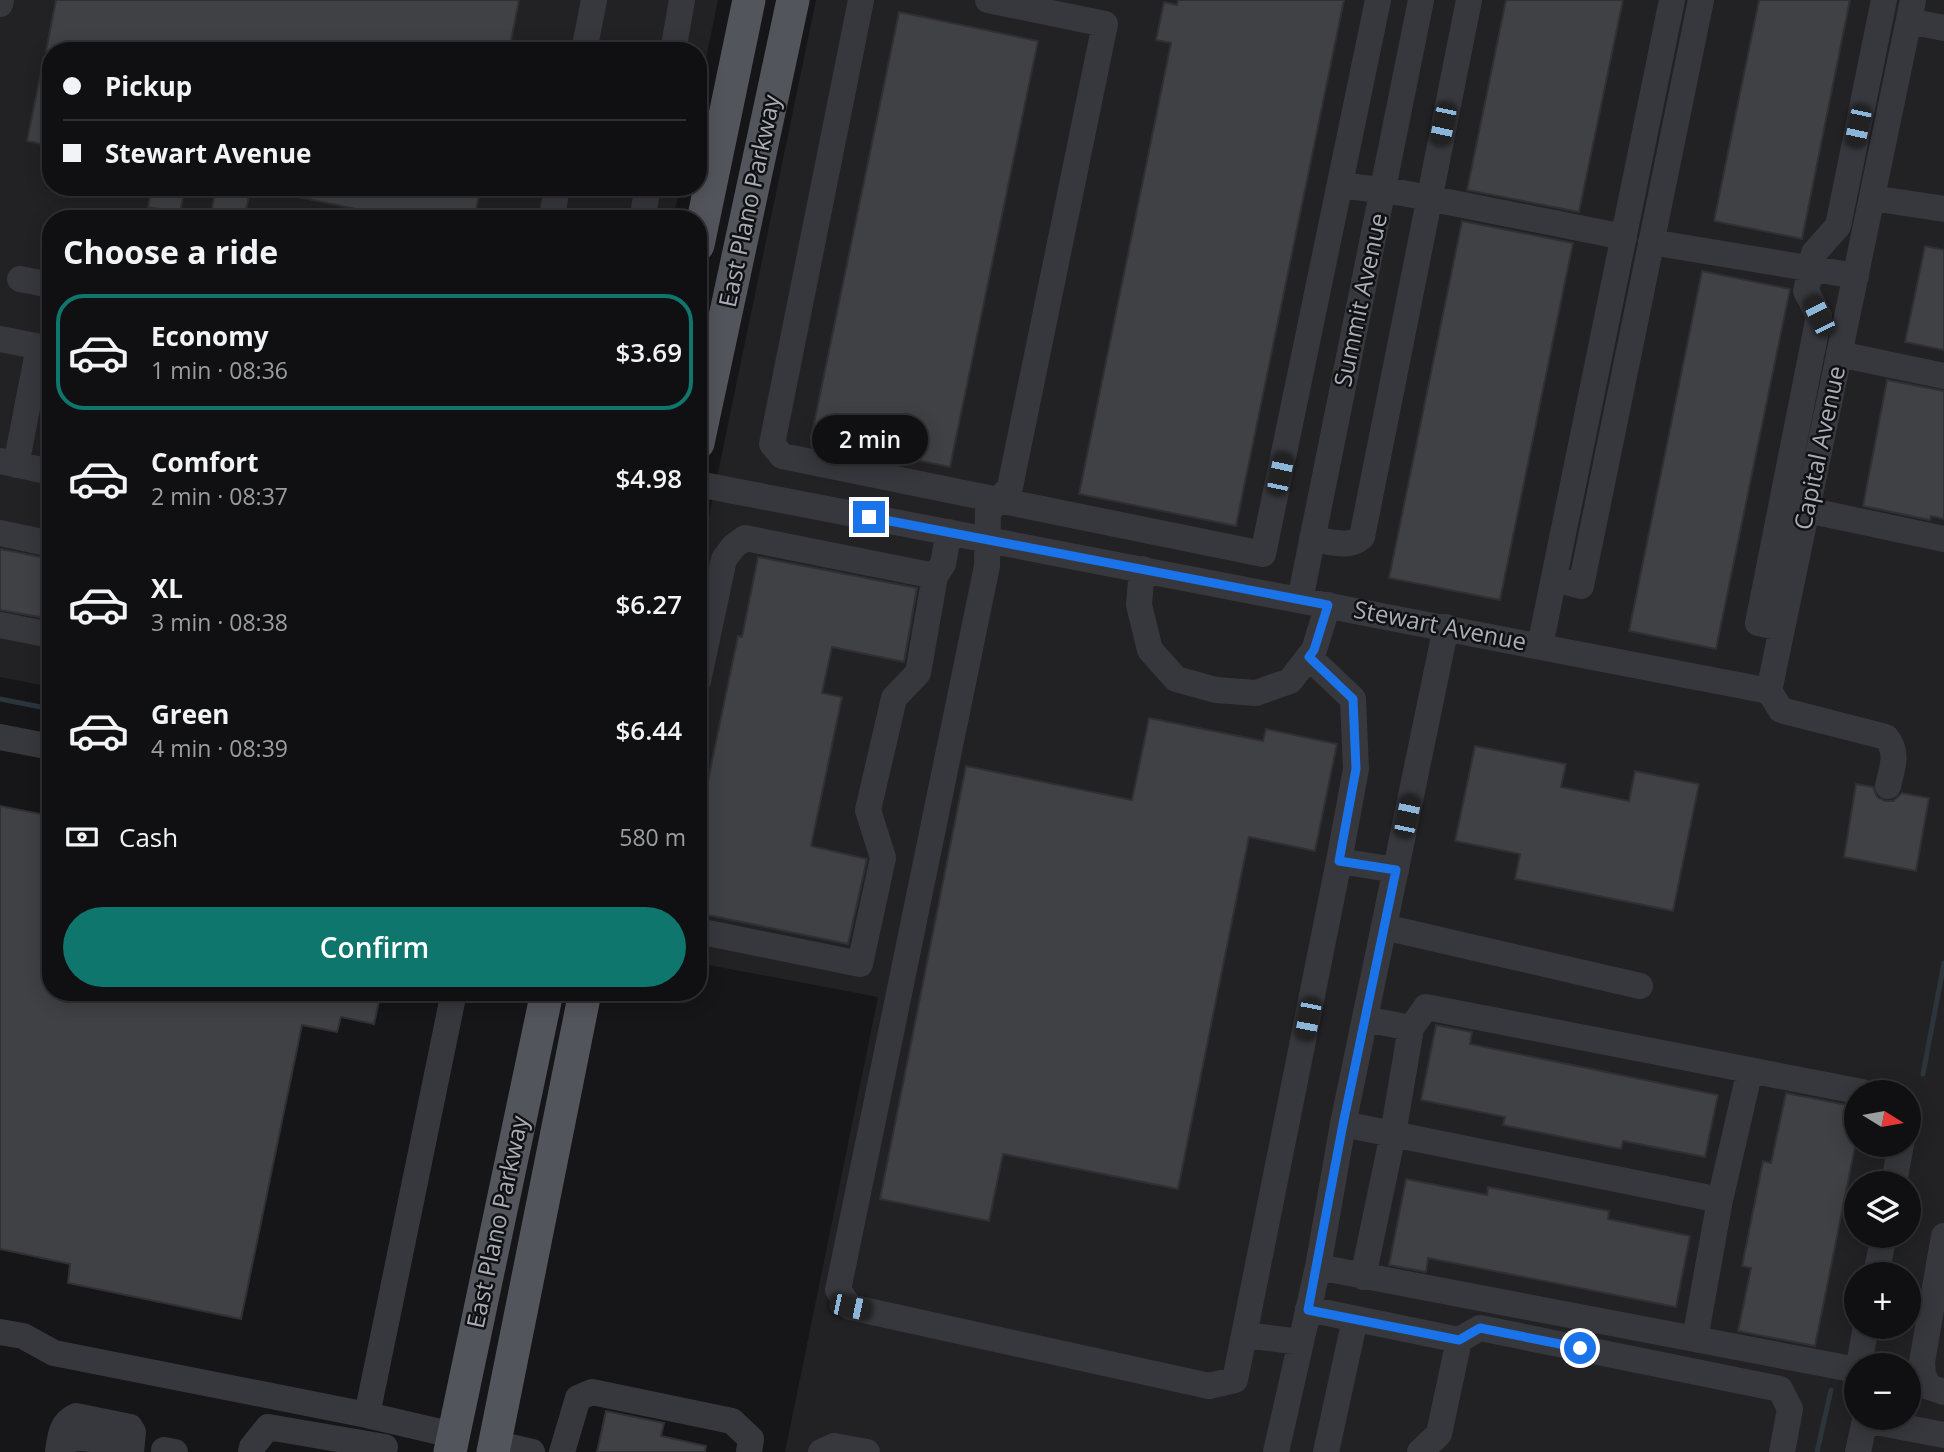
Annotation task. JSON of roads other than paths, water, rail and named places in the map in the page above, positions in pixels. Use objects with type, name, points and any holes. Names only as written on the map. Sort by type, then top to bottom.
[{"type":"main road","name":"East Plano Parkway","points":[[705,210],[749,0]]},
{"type":"main road","name":"East Plano Parkway","points":[[707,401],[793,0]]},
{"type":"main road","name":"East Plano Parkway","points":[[451,1443],[545,1001]]},
{"type":"main road","name":"East Plano Parkway","points":[[494,1448],[583,1001]]},
{"type":"main road","points":[[451,1443],[494,1448]]},
{"type":"street","points":[[586,42],[594,0]]},
{"type":"street","points":[[675,42],[682,0]]},
{"type":"street","points":[[861,0],[772,443],[782,456],[1264,554],[1378,0]]},
{"type":"street","points":[[988,0],[1108,12],[1010,487],[988,512],[987,566],[838,1290],[850,1307],[1209,1386],[1235,1380],[1356,769],[1353,699],[1309,657]]},
{"type":"street","name":"Summit Avenue","points":[[1300,600],[1421,0]]},
{"type":"street","points":[[1312,539],[1347,544],[1357,542],[1362,537],[1469,0]]},
{"type":"street","points":[[1540,646],[1672,0]]},
{"type":"street","points":[[1554,579],[1581,586],[1701,0]]},
{"type":"street","points":[[1782,628],[1758,623],[1819,316],[1806,291],[1814,253],[1838,226],[1884,0]]},
{"type":"street","points":[[1911,11],[1944,28]]},
{"type":"street","name":"Capital Avenue","points":[[1769,691],[1911,11]]},
{"type":"street","points":[[1340,185],[1428,198],[1624,237]]},
{"type":"street","points":[[1872,198],[1944,209]]},
{"type":"street","points":[[1651,242],[1856,276]]},
{"type":"street","points":[[20,279],[42,283]]},
{"type":"street","points":[[0,339],[42,347]]},
{"type":"street","points":[[1839,354],[1944,376]]},
{"type":"street","points":[[42,357],[8,463],[42,470]]},
{"type":"street","points":[[1291,421],[1334,428]]},
{"type":"street","points":[[788,501],[796,459]]},
{"type":"street","name":"Stewart Avenue","points":[[707,486],[1769,691]]},
{"type":"street","points":[[1807,510],[1944,539]]},
{"type":"street","points":[[707,933],[860,964],[883,858],[868,810],[894,698],[918,673],[935,576],[943,564],[949,532]]},
{"type":"street","points":[[0,533],[42,542]]},
{"type":"street","points":[[707,638],[724,559],[734,546],[745,538],[935,576]]},
{"type":"street","points":[[1142,569],[1139,605],[1150,650],[1177,679],[1216,690],[1256,693],[1290,681],[1314,650],[1328,605]]},
{"type":"street","points":[[0,625],[42,633]]},
{"type":"street","points":[[1276,1452],[1318,1267],[1343,1124],[1446,627]]},
{"type":"street","points":[[1769,691],[1781,710],[1886,737],[1895,754],[1888,786]]},
{"type":"street","points":[[0,737],[42,745]]},
{"type":"street","points":[[1339,861],[1396,870]]},
{"type":"street","points":[[1384,927],[1640,986]]},
{"type":"street","points":[[251,1452],[268,1427],[282,1441],[385,1450],[379,1418],[452,1001]]},
{"type":"street","points":[[1363,1277],[1393,1134],[1411,1028],[1426,1007],[1844,1088]]},
{"type":"street","points":[[1365,1019],[1411,1028]]},
{"type":"street","points":[[1695,1339],[1720,1200],[1750,1070]]},
{"type":"street","points":[[1343,1124],[1720,1200]]},
{"type":"street","points":[[1944,1236],[1922,1362],[1923,1375],[1929,1387],[1944,1392]]},
{"type":"street","points":[[1318,1267],[1844,1365]]},
{"type":"street","points":[[1308,1310],[1459,1340],[1480,1328],[1780,1389],[1790,1409],[1782,1452]]},
{"type":"street","points":[[1326,1452],[1355,1319]]},
{"type":"street","points":[[0,1332],[23,1336],[54,1353],[379,1418],[451,1443]]},
{"type":"street","points":[[1244,1335],[1301,1342]]},
{"type":"street","points":[[1420,1452],[1439,1434],[1459,1340]]},
{"type":"street","points":[[562,1452],[578,1398],[592,1392],[732,1422],[751,1438],[749,1452]]},
{"type":"street","points":[[58,1452],[64,1427],[68,1419],[76,1416],[130,1427],[133,1432],[131,1452]]},
{"type":"street","points":[[1858,1452],[1865,1420],[1944,1435]]},
{"type":"street","points":[[58,1452],[68,1440],[76,1438],[113,1444],[125,1452]]},
{"type":"street","points":[[821,1452],[834,1446],[867,1452]]},
{"type":"street","points":[[494,1448],[532,1452]]},
{"type":"street","points":[[164,1452],[175,1452]]},
{"type":"waterway","points":[[0,699],[42,707]]},
{"type":"waterway","points":[[1923,1074],[1944,963]]},
{"type":"waterway","points":[[1817,1452],[1831,1390]]}]
